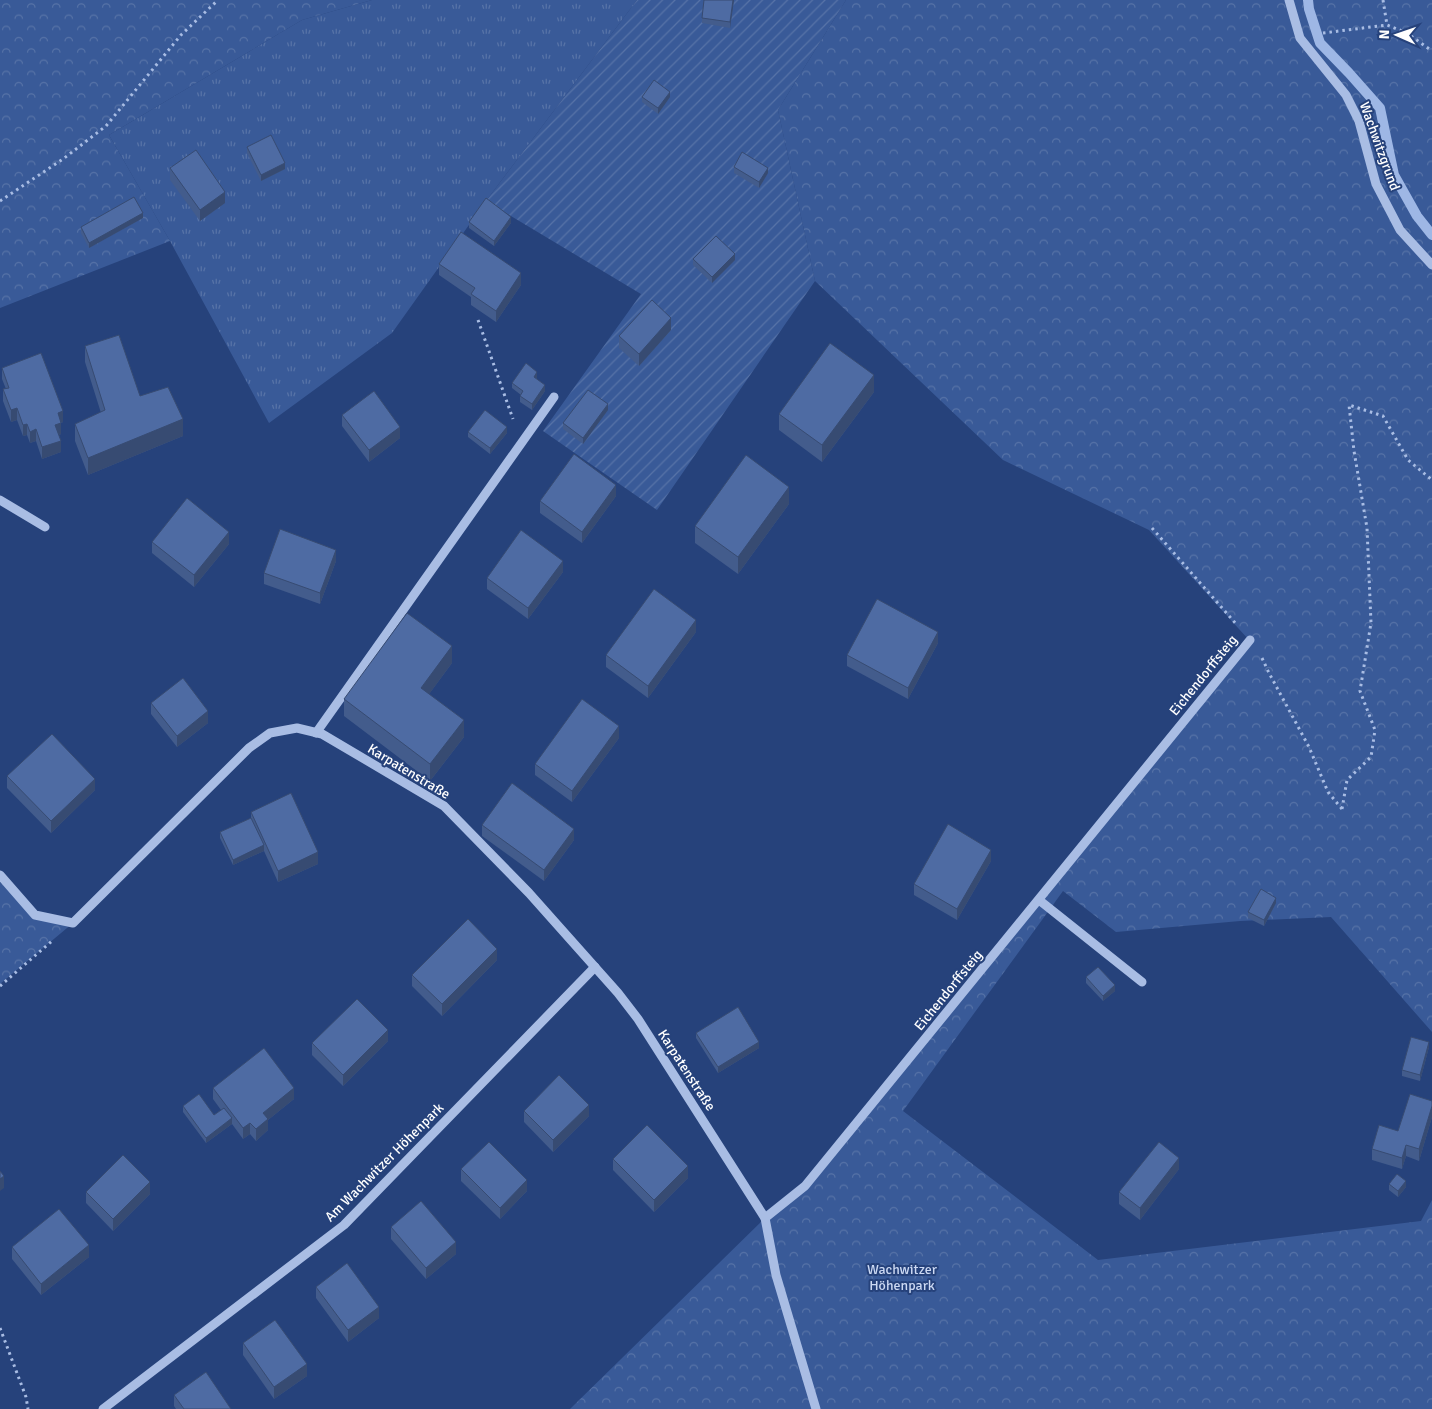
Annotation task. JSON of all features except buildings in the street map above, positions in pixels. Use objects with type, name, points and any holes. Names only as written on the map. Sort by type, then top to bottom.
[{"type":"street","name":"Wachwitzgrund","points":[[1289,0],[1300,38],[1346,95],[1359,121],[1376,184],[1400,230],[1432,265]]},
{"type":"street","points":[[316,732],[554,397]]},
{"type":"street","points":[[0,500],[45,527]]},
{"type":"street","name":"Eichendorffsteig","points":[[765,1218],[805,1186],[1250,640]]},
{"type":"street","name":"Karpatenstraße","points":[[73,922],[249,748],[270,733],[297,728],[322,734],[444,806],[529,893],[618,993],[638,1020],[765,1218]]},
{"type":"street","points":[[0,875],[35,915],[73,922]]},
{"type":"street","points":[[1039,900],[1142,982]]},
{"type":"street","name":"Am Wachwitzer Höhenpark","points":[[102,1409],[344,1225],[595,967]]},
{"type":"street","points":[[765,1218],[776,1276],[816,1409]]},
{"type":"path","points":[[0,201],[64,159],[106,126],[181,35],[218,0]]},
{"type":"path","points":[[1383,0],[1387,25]]},
{"type":"path","points":[[1324,33],[1387,25],[1407,34],[1432,51]]},
{"type":"path","points":[[478,320],[521,444]]},
{"type":"path","name":"Eichendorffsteig","points":[[1250,640],[1261,655],[1309,747],[1328,792],[1342,809],[1348,780],[1371,757],[1375,730],[1360,691],[1371,623],[1367,528],[1354,451],[1349,405],[1383,416],[1408,460],[1428,479],[1432,480]]},
{"type":"path","points":[[1152,528],[1250,640]]},
{"type":"path","points":[[0,986],[73,922]]},
{"type":"path","points":[[0,1328],[26,1397],[28,1409]]},
{"type":"green space","points":[[0,0],[372,0],[302,20],[109,135],[170,241],[0,308]]},
{"type":"green space","points":[[372,0],[637,0],[486,201],[392,333],[269,423],[170,241],[109,135],[302,20]]},
{"type":"green space","points":[[637,0],[846,0],[778,110],[815,281],[657,510],[543,431],[641,294],[486,201]]},
{"type":"green space","name":"Wachwitzer Höhenpark","points":[[846,0],[1432,0],[1432,1032],[1331,917],[1240,921],[1116,932],[1063,891],[903,1111],[1098,1260],[1421,1221],[1432,1200],[1432,1409],[570,1409],[765,1218],[805,1186],[1249,640],[1149,530],[1003,460],[815,281],[778,110]]},
{"type":"green space","points":[[0,882],[35,915],[73,923],[0,984]]},
{"type":"waterway","points":[[1308,0],[1320,43],[1380,108],[1394,175],[1417,216],[1432,235]]}]
